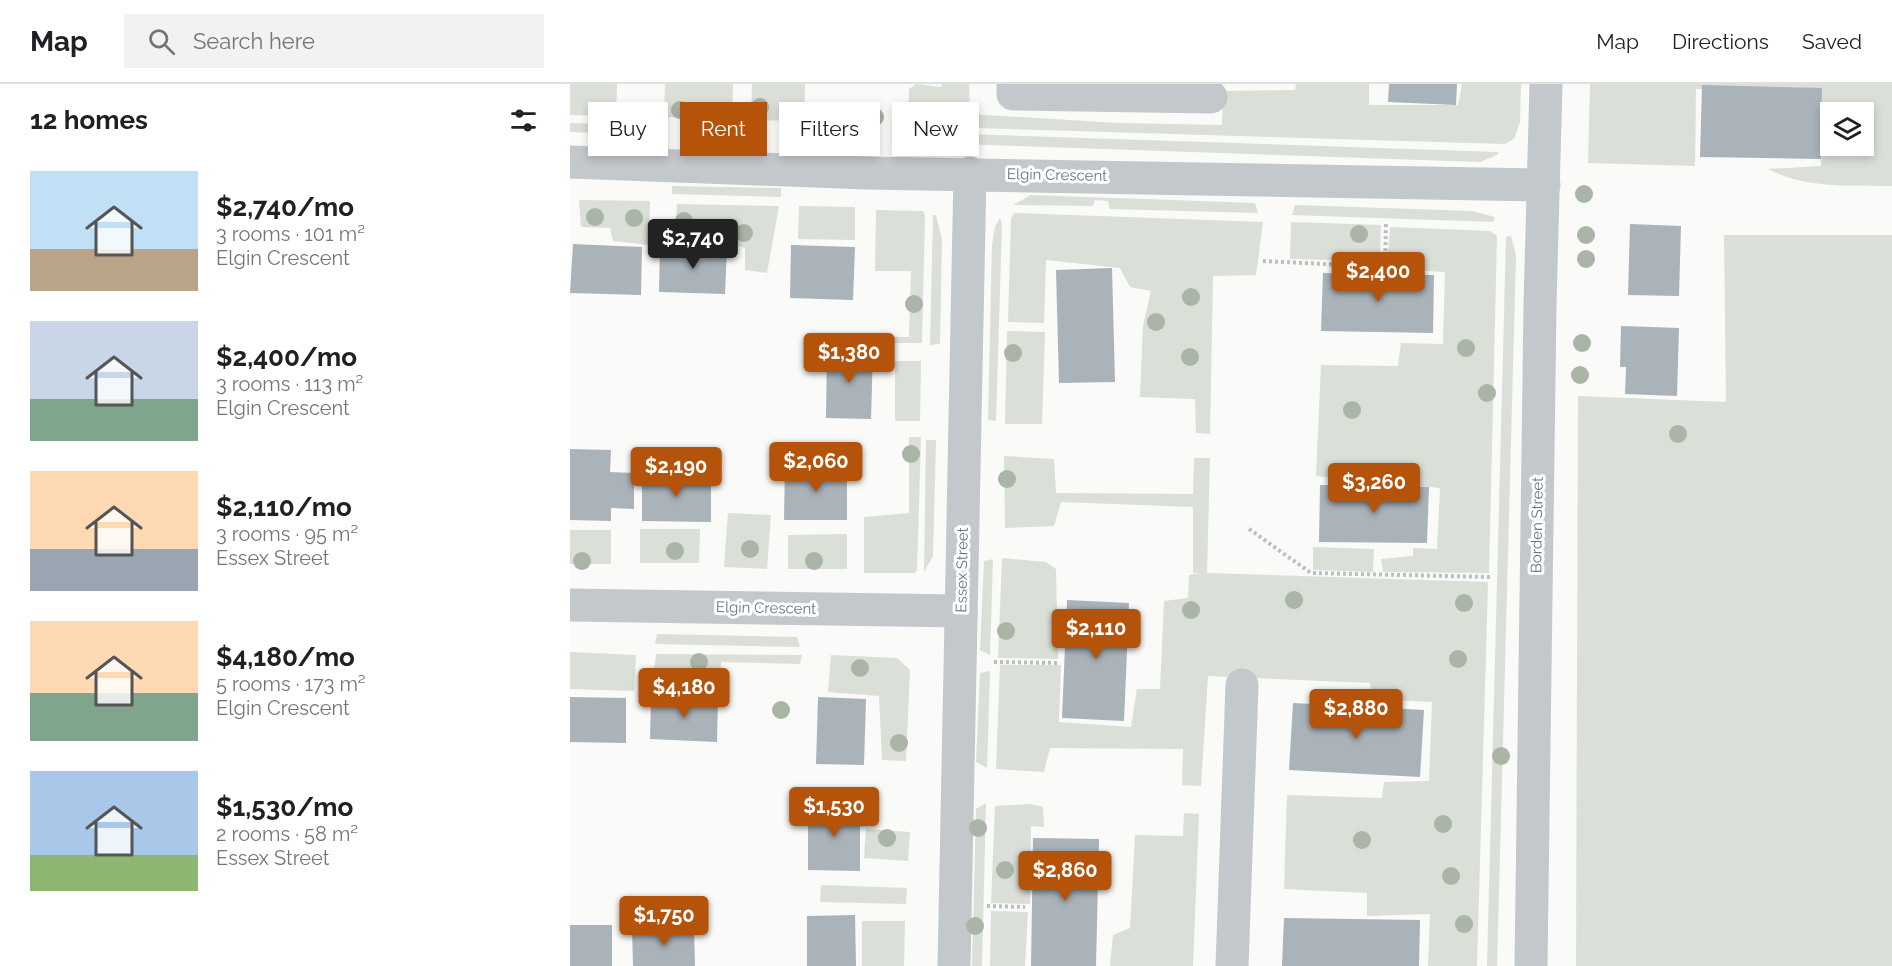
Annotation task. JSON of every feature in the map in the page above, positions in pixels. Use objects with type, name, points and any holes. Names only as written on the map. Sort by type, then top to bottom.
[{"type":"street","points":[[1013,84],[1013,94],[1211,97]]},
{"type":"street","name":"Borden Street","points":[[1532,966],[1546,84]]},
{"type":"street","name":"Elgin Crescent","points":[[570,162],[867,173],[970,173],[1544,185]]},
{"type":"street","name":"Essex Street","points":[[954,966],[970,173]]},
{"type":"street","name":"Elgin Crescent","points":[[570,605],[961,611]]},
{"type":"street","points":[[1232,966],[1242,685]]},
{"type":"path","points":[[1263,261],[1385,267],[1386,222]]},
{"type":"path","points":[[1249,529],[1311,573],[1492,577]]},
{"type":"path","points":[[994,662],[1060,663]]},
{"type":"path","points":[[986,906],[1025,907]]},
{"type":"shaded area","points":[[570,84],[617,84],[616,102],[588,102],[588,115],[570,115]]},
{"type":"shaded area","points":[[665,84],[733,84],[732,102],[680,102],[680,117],[668,117],[668,102],[664,102]]},
{"type":"shaded area","points":[[752,84],[805,84],[805,102],[779,102],[779,121],[767,120],[767,102],[752,102]]},
{"type":"shaded area","points":[[916,84],[941,87],[942,84],[969,84],[970,102],[909,102],[909,89]]},
{"type":"shaded area","points":[[1296,84],[1369,84],[1369,105],[1458,105],[1462,84],[1521,84],[1520,122],[1514,139],[1505,144],[979,128],[979,115],[1119,123],[1222,125],[1223,91],[1295,90]]},
{"type":"shaded area","points":[[1590,84],[1892,84],[1892,186],[1813,183],[1768,169],[1821,166],[1821,156],[1874,156],[1874,102],[1822,102],[1822,92],[1696,89],[1695,166],[1588,163]]},
{"type":"shaded area","points":[[570,123],[588,123],[588,133],[570,132]]},
{"type":"shaded area","points":[[979,134],[1497,152],[1499,154],[1480,162],[979,145]]},
{"type":"shaded area","points":[[672,186],[781,188],[781,197],[672,194]]},
{"type":"shaded area","points":[[1031,195],[1255,203],[1258,213],[1110,209],[1108,201],[1095,200],[1093,206],[1013,205]]},
{"type":"shaded area","points":[[579,200],[650,201],[649,245],[613,241],[610,228],[581,227]]},
{"type":"shaded area","points":[[677,204],[779,206],[767,273],[745,270],[745,248],[717,239],[675,236]]},
{"type":"shaded area","points":[[1295,205],[1472,211],[1495,217],[1493,222],[1292,215]]},
{"type":"shaded area","points":[[799,206],[855,207],[855,240],[798,239]]},
{"type":"shaded area","points":[[876,210],[923,211],[925,216],[922,343],[874,343],[874,337],[909,337],[911,271],[875,271]]},
{"type":"shaded area","points":[[1014,213],[1263,222],[1256,275],[1213,276],[1210,434],[1196,433],[1195,399],[1140,397],[1143,325],[1151,291],[1130,287],[1120,268],[1046,260],[1044,323],[1008,322],[1011,219]]},
{"type":"shaded area","points":[[933,215],[936,215],[942,239],[940,344],[930,345]]},
{"type":"shaded area","points":[[1000,218],[1002,224],[996,421],[988,420],[992,245],[995,227]]},
{"type":"shaded area","points":[[1291,222],[1381,225],[1380,261],[1290,259]]},
{"type":"shaded area","points":[[1390,227],[1490,231],[1497,236],[1489,573],[1383,572],[1381,559],[1413,556],[1413,548],[1437,549],[1440,488],[1316,476],[1321,365],[1398,366],[1401,343],[1443,344],[1445,272],[1393,269],[1393,262],[1387,263]]},
{"type":"shaded area","points":[[1724,235],[1892,235],[1892,966],[1576,966],[1578,396],[1726,402]]},
{"type":"shaded area","points":[[1511,236],[1516,255],[1497,966],[1487,966],[1506,237]]},
{"type":"shaded area","points":[[1007,331],[1045,332],[1042,424],[1005,424]]},
{"type":"shaded area","points":[[895,361],[921,361],[920,421],[895,421]]},
{"type":"shaded area","points":[[909,437],[921,437],[917,570],[915,573],[864,573],[864,517],[909,513]]},
{"type":"shaded area","points":[[926,440],[936,440],[933,556],[924,572]]},
{"type":"shaded area","points":[[1004,456],[1054,459],[1056,493],[1193,494],[1194,458],[1210,458],[1207,573],[1488,582],[1477,966],[1428,966],[1430,914],[1367,916],[1367,893],[1284,889],[1287,795],[1382,798],[1384,782],[1429,781],[1432,702],[1372,699],[1370,683],[1208,676],[1201,786],[1182,785],[1183,749],[1050,748],[1044,772],[996,769],[1000,665],[1061,665],[1059,722],[1131,727],[1137,689],[1160,689],[1164,601],[1188,598],[1189,575],[1200,573],[1193,573],[1193,507],[1061,502],[1054,526],[1005,528]]},
{"type":"shaded area","points":[[728,513],[771,515],[767,569],[724,567]]},
{"type":"shaded area","points":[[640,529],[700,529],[699,563],[640,563]]},
{"type":"shaded area","points":[[570,530],[611,530],[611,564],[570,564]]},
{"type":"shaded area","points":[[847,534],[847,569],[788,569],[788,535]]},
{"type":"shaded area","points":[[1313,547],[1374,549],[1373,572],[1313,570]]},
{"type":"shaded area","points":[[1002,558],[1046,562],[1056,569],[1058,659],[998,658]]},
{"type":"shaded area","points":[[993,559],[990,655],[980,650],[984,561]]},
{"type":"shaded area","points":[[657,634],[797,637],[800,647],[655,644]]},
{"type":"shaded area","points":[[570,652],[636,655],[634,691],[570,689]]},
{"type":"shaded area","points":[[656,654],[802,655],[800,664],[721,662],[720,693],[652,691]]},
{"type":"shaded area","points":[[831,655],[897,658],[910,670],[906,761],[882,760],[879,696],[828,692]]},
{"type":"shaded area","points":[[990,671],[987,768],[976,762],[980,673]]},
{"type":"shaded area","points":[[986,803],[982,966],[972,966],[976,809]]},
{"type":"shaded area","points":[[1030,804],[1043,807],[1044,827],[1031,826],[1030,904],[991,903],[995,806]]},
{"type":"shaded area","points":[[1184,813],[1199,814],[1193,966],[1110,966],[1113,935],[1130,928],[1135,835],[1183,836]]},
{"type":"shaded area","points":[[866,829],[910,832],[908,861],[864,858]]},
{"type":"shaded area","points":[[821,885],[907,888],[906,904],[820,902]]},
{"type":"shaded area","points":[[991,911],[1028,912],[1025,966],[990,966]]},
{"type":"shaded area","points":[[862,921],[905,921],[904,966],[862,966]]},
{"type":"building","points":[[1389,84],[1457,84],[1456,105],[1388,102]]},
{"type":"building","points":[[1702,85],[1822,88],[1820,102],[1821,159],[1700,157]]},
{"type":"building","points":[[1630,224],[1681,226],[1679,296],[1628,295]]},
{"type":"building","points":[[573,244],[642,247],[641,295],[570,293]]},
{"type":"building","points":[[660,245],[727,248],[725,294],[659,292]]},
{"type":"building","points":[[791,245],[855,247],[853,300],[790,298]]},
{"type":"building","points":[[1112,268],[1115,382],[1059,383],[1056,270]]},
{"type":"building","points":[[1323,273],[1434,275],[1433,333],[1321,331]]},
{"type":"building","points":[[1621,326],[1679,328],[1677,396],[1625,394],[1626,367],[1620,367]]},
{"type":"building","points":[[827,350],[873,351],[871,419],[826,418]]},
{"type":"building","points":[[570,449],[611,450],[610,472],[634,473],[634,509],[611,508],[611,521],[570,520]]},
{"type":"building","points":[[785,466],[847,466],[847,520],[784,520]]},
{"type":"building","points":[[642,475],[711,476],[711,522],[642,521]]},
{"type":"building","points":[[1320,485],[1429,487],[1427,543],[1319,542]]},
{"type":"building","points":[[1067,600],[1129,603],[1124,721],[1062,718]]},
{"type":"building","points":[[570,697],[626,698],[626,743],[570,742]]},
{"type":"building","points":[[651,697],[718,699],[717,742],[650,739]]},
{"type":"building","points":[[818,697],[866,699],[864,765],[816,764]]},
{"type":"building","points":[[1293,703],[1424,710],[1420,777],[1289,770]]},
{"type":"building","points":[[808,806],[860,807],[860,871],[808,870]]},
{"type":"building","points":[[1033,838],[1099,839],[1096,966],[1031,966]]},
{"type":"building","points":[[855,915],[856,966],[807,966],[807,916]]},
{"type":"building","points":[[1284,918],[1420,920],[1419,966],[1282,966]]},
{"type":"building","points":[[570,925],[612,925],[612,966],[570,966]]},
{"type":"building","points":[[694,928],[695,966],[633,966],[632,929]]}]
